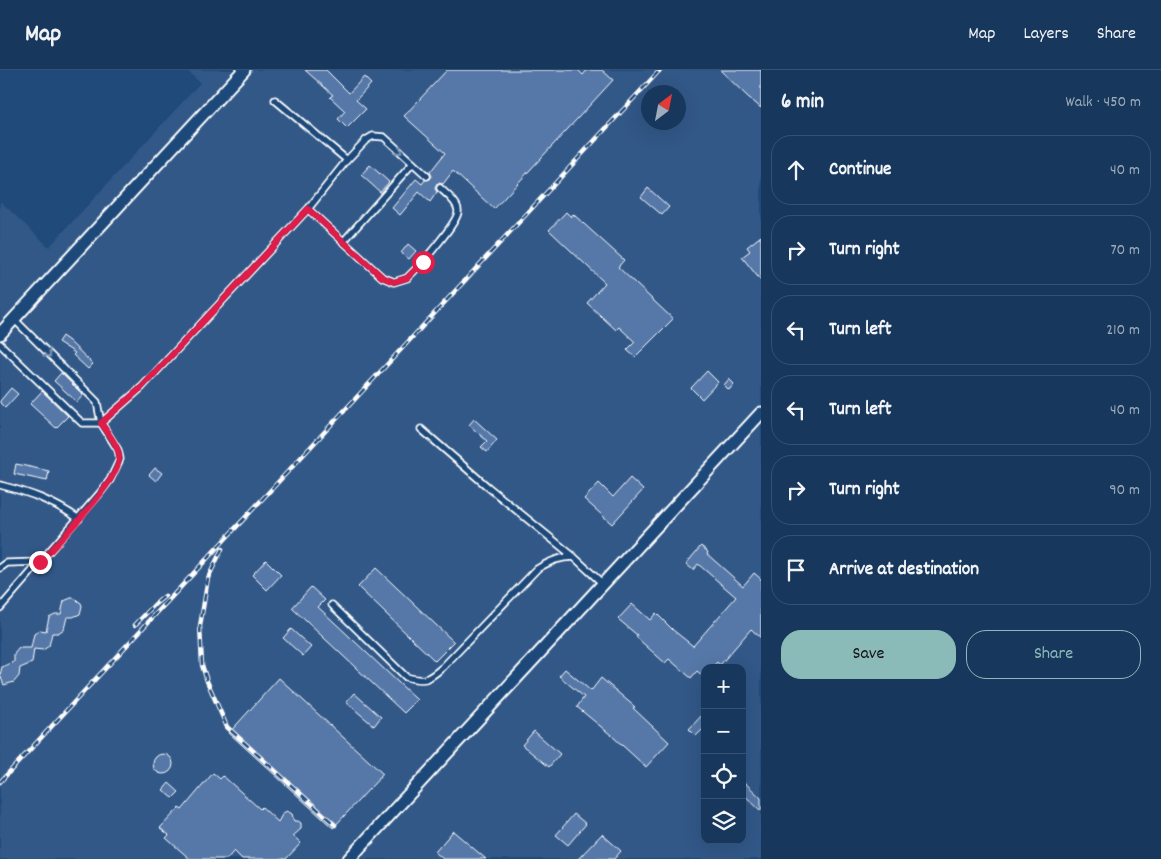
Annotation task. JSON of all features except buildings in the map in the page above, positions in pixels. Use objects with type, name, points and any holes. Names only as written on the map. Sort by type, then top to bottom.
[{"type":"street","points":[[0,334],[244,70]]},
{"type":"street","points":[[349,859],[761,413]]},
{"type":"lane","points":[[275,100],[347,160]]},
{"type":"lane","points":[[0,344],[82,423],[101,423],[142,387],[308,209],[347,160],[366,140],[373,136],[384,137],[427,176]]},
{"type":"lane","points":[[343,242],[413,164]]},
{"type":"lane","points":[[308,209],[382,277],[394,282],[407,278],[423,262],[454,222],[458,212],[457,204],[440,188]]},
{"type":"lane","points":[[0,608],[79,519],[110,480],[120,459],[118,450],[101,423],[97,402],[14,319]]},
{"type":"lane","points":[[421,429],[574,557],[603,584]]},
{"type":"lane","points":[[0,485],[23,490],[60,505],[79,519]]},
{"type":"lane","points":[[332,605],[406,677],[418,680],[431,678],[537,569],[550,561],[562,557],[574,557]]},
{"type":"lane","points":[[0,568],[7,564],[40,562]]},
{"type":"shaded area","points":[[187,70],[761,70],[761,859],[0,859],[0,201],[49,247],[200,83]]},
{"type":"railway","points":[[0,782],[660,70]]},
{"type":"railway","points":[[222,549],[208,578],[200,626],[202,665],[207,681],[227,727],[335,825]]},
{"type":"railway","points":[[135,625],[165,596]]},
{"type":"route","points":[[40,562],[100,493],[110,480],[120,459],[118,450],[101,423],[142,387],[308,209],[382,277],[394,282],[407,278],[423,262]]}]
